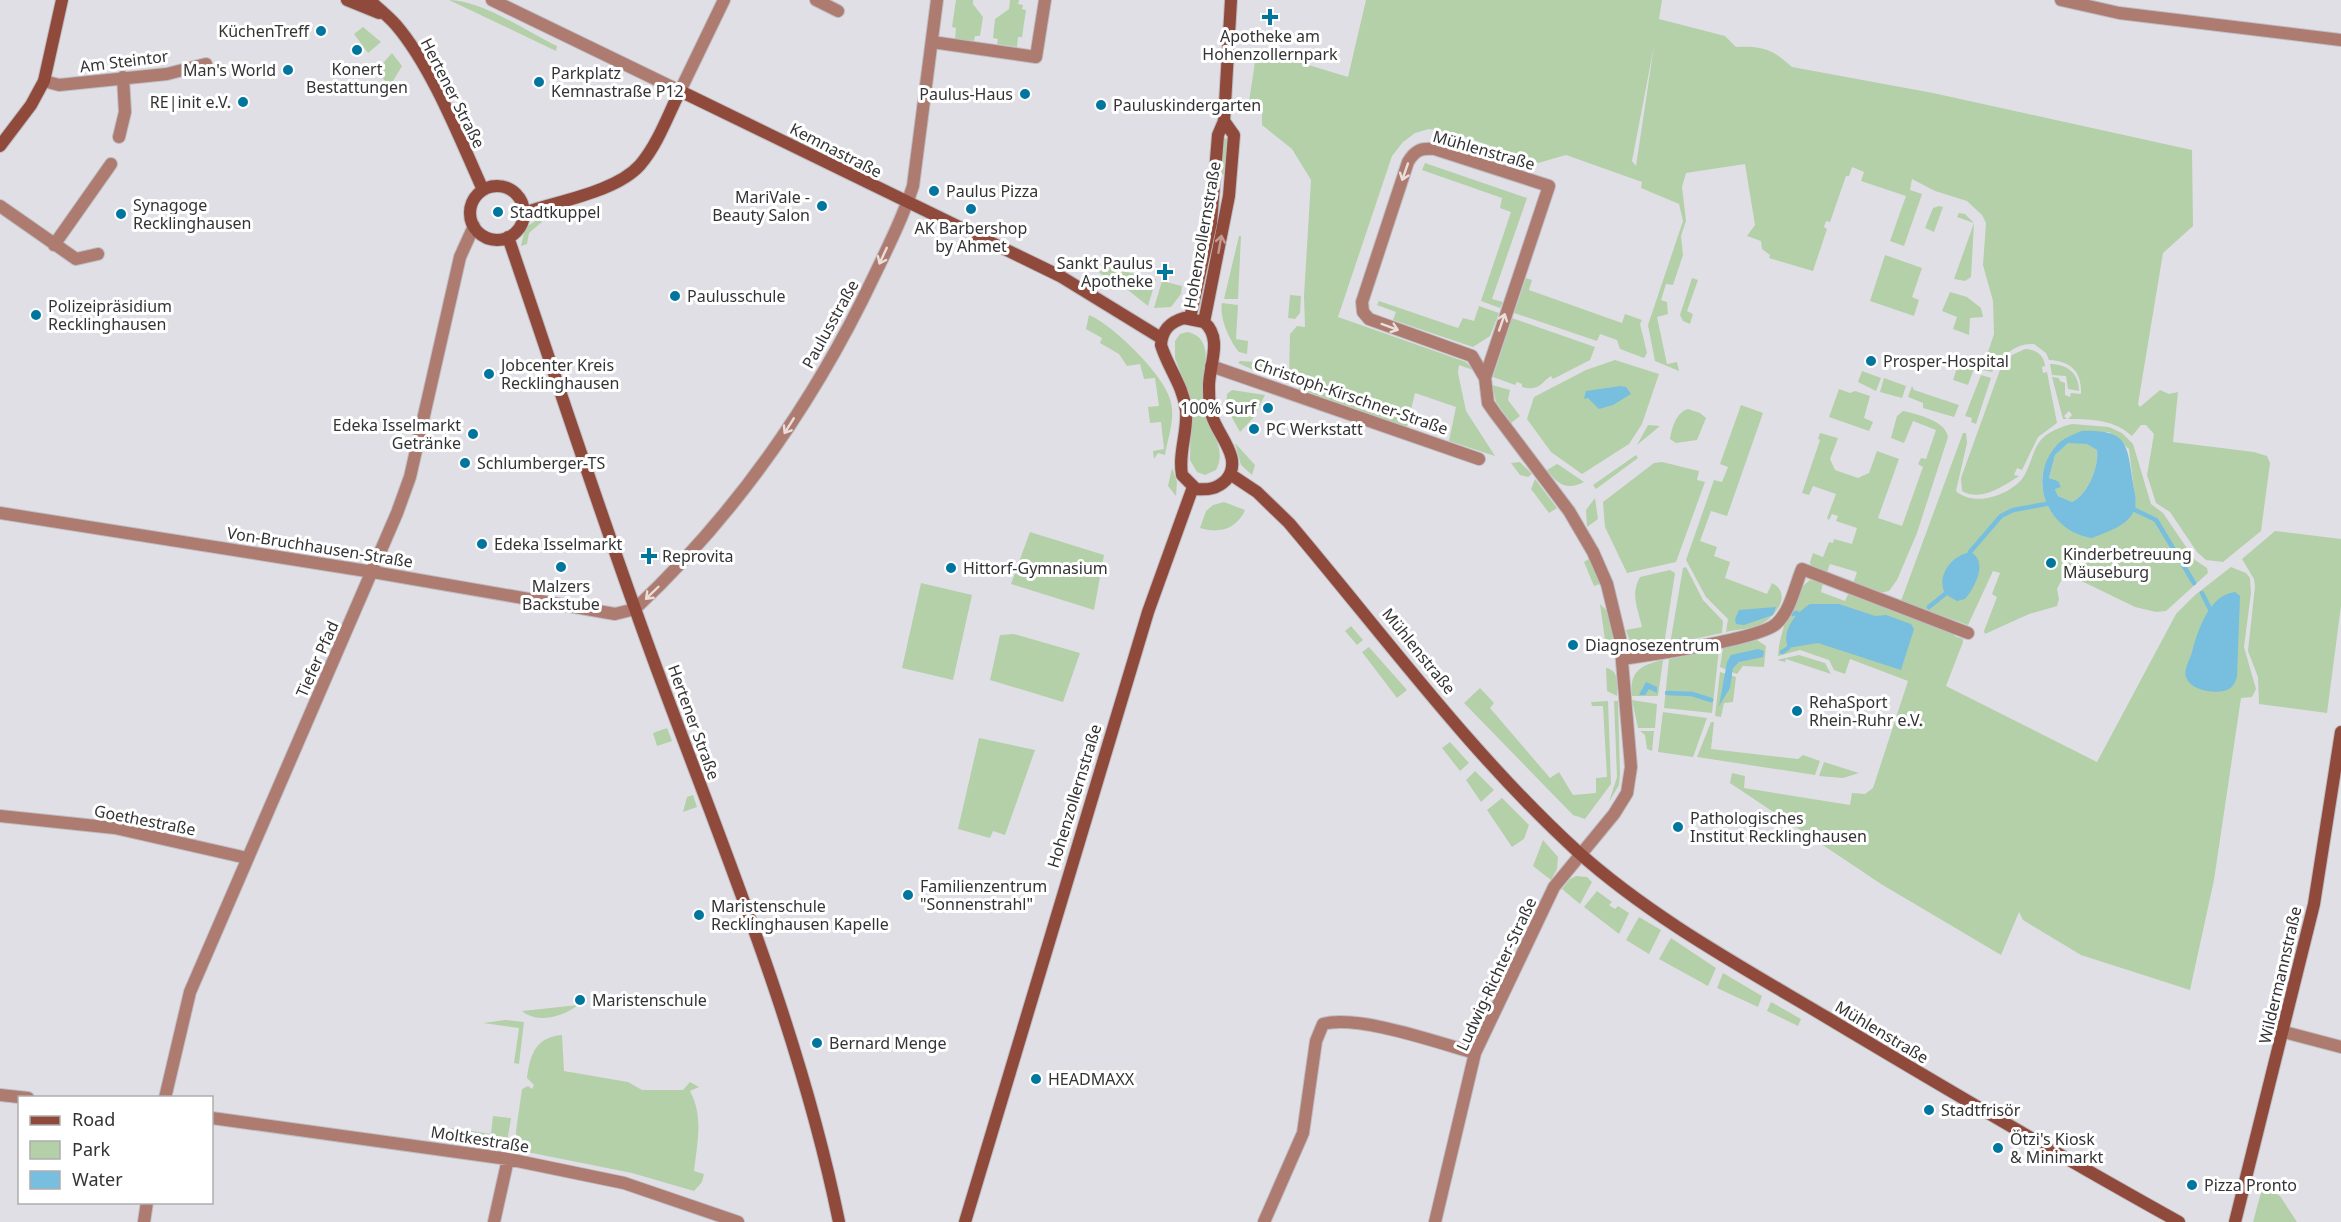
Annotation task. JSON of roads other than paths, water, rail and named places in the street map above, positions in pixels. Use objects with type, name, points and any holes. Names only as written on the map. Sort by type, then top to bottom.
[{"type":"main road","points":[[0,146],[31,105],[44,81],[62,0]]},
{"type":"main road","name":"Hertener Straße","points":[[346,0],[386,16]]},
{"type":"main road","name":"Hertener Straße","points":[[369,0],[409,42],[428,75],[483,190]]},
{"type":"main road","name":"Hohenzollernstraße","points":[[1190,318],[1211,223],[1218,135],[1224,121],[1231,0]]},
{"type":"main road","points":[[524,213],[606,187],[638,166],[649,152],[680,91]]},
{"type":"main road","name":"Kemnastraße","points":[[680,91],[1060,276],[1161,338]]},
{"type":"main road","name":"Hohenzollernstraße","points":[[1204,322],[1229,196],[1234,135],[1224,121]]},
{"type":"main road","points":[[498,186],[508,188],[520,198],[524,213],[519,230],[508,237],[489,238],[474,226],[471,215],[472,204],[483,190],[498,186]]},
{"type":"main road","name":"Hertener Straße","points":[[508,237],[635,609],[758,943],[788,1032],[823,1153],[839,1222]]},
{"type":"main road","name":"Hohenzollernstraße","points":[[1161,338],[1172,322],[1190,318],[1204,322],[1213,335],[1208,377],[1210,404],[1214,422],[1230,451],[1230,474]]},
{"type":"main road","points":[[1161,338],[1163,352],[1184,394],[1187,420],[1182,475],[1193,487],[1212,489],[1219,486],[1230,474]]},
{"type":"main road","name":"Mühlenstraße","points":[[1230,474],[1257,492],[1289,523],[1493,768],[1580,853],[1708,947],[2071,1163],[2179,1222]]},
{"type":"main road","name":"Hohenzollernstraße","points":[[965,1222],[1144,623],[1193,487]]},
{"type":"main road","name":"Wildermannstraße","points":[[2235,1222],[2314,904],[2341,732]]},
{"type":"street","name":"Kemnastraße","points":[[492,0],[680,91]]},
{"type":"street","points":[[680,91],[724,0]]},
{"type":"street","points":[[816,0],[838,12]]},
{"type":"street","name":"Paulusstraße","points":[[635,609],[719,519],[774,450],[846,336],[913,186],[938,0]]},
{"type":"street","points":[[932,42],[1036,57],[1045,0]]},
{"type":"street","points":[[2068,1],[2119,13],[2341,40]]},
{"type":"street","name":"Am Steintor","points":[[44,81],[58,85],[167,74],[206,64]]},
{"type":"street","points":[[119,137],[125,112],[123,77]]},
{"type":"street","name":"Mühlenstraße","points":[[1485,378],[1549,186],[1435,149],[1422,148],[1414,153],[1408,162],[1367,280],[1362,302],[1363,312],[1369,319],[1473,356],[1485,378],[1488,403],[1569,511],[1593,552],[1607,584],[1616,616],[1631,756],[1627,793],[1614,814],[1580,853]]},
{"type":"street","points":[[54,244],[111,164]]},
{"type":"street","points":[[0,206],[76,259],[98,254]]},
{"type":"street","name":"Tiefer Pfad","points":[[165,1096],[190,993],[373,572],[410,477],[460,257],[474,226]]},
{"type":"street","name":"Christoph-Kirschner-Straße","points":[[1211,366],[1479,459]]},
{"type":"street","name":"Von-Bruchhausen-Straße","points":[[0,513],[373,572],[615,614],[635,609]]},
{"type":"street","points":[[1622,659],[1667,652],[1769,629],[1784,614],[1802,569],[1968,633]]},
{"type":"street","name":"Goethestraße","points":[[0,816],[116,828],[247,858]]},
{"type":"street","name":"Ludwig-Richter-Straße","points":[[1435,1222],[1475,1053],[1554,887],[1580,853]]},
{"type":"street","points":[[1264,1222],[1303,1133],[1316,1041],[1323,1024],[1341,1021],[1393,1030],[1475,1053]]},
{"type":"street","points":[[2284,1032],[2341,1047]]},
{"type":"street","points":[[0,1095],[18,1097]]},
{"type":"street","name":"Moltkestraße","points":[[213,1118],[508,1159],[624,1183],[738,1222]]},
{"type":"street","points":[[494,1222],[508,1159]]},
{"type":"street","points":[[144,1222],[147,1204]]},
{"type":"water","points":[[1626,387],[1631,394],[1613,405],[1599,409],[1588,398],[1584,399],[1586,391]]},
{"type":"water","points":[[2081,431],[2108,433],[2117,436],[2122,442],[2129,458],[2136,504],[2127,521],[2092,538],[2077,534],[2064,526],[2046,502],[2043,488],[2043,473],[2057,445]],"holes":[[[2068,443],[2087,444],[2097,450],[2094,472],[2083,493],[2072,502],[2058,496],[2055,489],[2061,487],[2058,481],[2049,478],[2055,455]]]},
{"type":"water","points":[[1970,552],[1979,561],[1978,574],[1973,588],[1965,599],[1957,601],[1945,594],[1942,580],[1951,562]]},
{"type":"water","points":[[2235,592],[2240,596],[2237,677],[2232,687],[2225,691],[2213,692],[2200,689],[2190,683],[2185,673],[2198,634],[2206,615],[2218,600]]},
{"type":"water","points":[[1810,604],[1839,604],[1875,616],[1886,615],[1911,624],[1914,629],[1901,670],[1818,643],[1788,648],[1786,641],[1791,623]]},
{"type":"water","points":[[1776,607],[1773,615],[1744,625],[1736,624],[1735,619],[1739,610]]},
{"type":"water","points":[[1758,649],[1764,651],[1763,657],[1739,662],[1733,668],[1730,688],[1719,706],[1727,662],[1731,655]]},
{"type":"water","points":[[1646,682],[1657,687],[1657,693],[1649,689],[1645,695],[1639,695]]},
{"type":"waterway","points":[[1970,552],[2001,516],[2013,510],[2046,504]]},
{"type":"waterway","points":[[2135,510],[2156,520],[2194,583]]},
{"type":"waterway","points":[[2202,593],[2211,611]]},
{"type":"waterway","points":[[1929,607],[1945,594]]},
{"type":"waterway","points":[[1792,614],[1797,613]]},
{"type":"waterway","points":[[1782,652],[1788,648]]},
{"type":"waterway","points":[[1667,693],[1692,694],[1711,700]]},
{"type":"place","name":"Apotheke am Hohenzollernpark","points":[[1270,17]]},
{"type":"place","name":"KüchenTreff","points":[[321,31]]},
{"type":"place","name":"Konert Bestattungen","points":[[357,50]]},
{"type":"place","name":"Man's World","points":[[288,70]]},
{"type":"place","name":"Parkplatz Kemnastraße P12","points":[[539,82]]},
{"type":"place","name":"Paulus-Haus","points":[[1025,94]]},
{"type":"place","name":"RE|init e.V.","points":[[243,102]]},
{"type":"place","name":"Pauluskindergarten","points":[[1101,105]]},
{"type":"place","name":"Paulus Pizza","points":[[934,191]]},
{"type":"place","name":"MariVale - Beauty Salon","points":[[822,206]]},
{"type":"place","name":"AK Barbershop by Ahmet","points":[[971,209]]},
{"type":"place","name":"Stadtkuppel","points":[[498,212]]},
{"type":"place","name":"Synagoge Recklinghausen","points":[[121,214]]},
{"type":"place","name":"Sankt Paulus Apotheke","points":[[1165,272]]},
{"type":"place","name":"Paulusschule","points":[[675,296]]},
{"type":"place","name":"Polizeipräsidium Recklinghausen","points":[[36,315]]},
{"type":"place","name":"Prosper-Hospital","points":[[1871,361]]},
{"type":"place","name":"Jobcenter Kreis Recklinghausen","points":[[489,374]]},
{"type":"place","name":"100% Surf","points":[[1268,408]]},
{"type":"place","name":"PC Werkstatt","points":[[1254,429]]},
{"type":"place","name":"Edeka Isselmarkt Getränke","points":[[473,434]]},
{"type":"place","name":"Schlumberger-TS","points":[[465,463]]},
{"type":"place","name":"Edeka Isselmarkt","points":[[482,544]]},
{"type":"place","name":"Reprovita","points":[[649,556]]},
{"type":"place","name":"Kinderbetreuung Mäuseburg","points":[[2051,563]]},
{"type":"place","name":"Malzers Backstube","points":[[561,567]]},
{"type":"place","name":"Hittorf-Gymnasium","points":[[951,568]]},
{"type":"place","name":"Diagnosezentrum","points":[[1573,645]]},
{"type":"place","name":"RehaSport Rhein-Ruhr e.V.","points":[[1797,711]]},
{"type":"place","name":"Pathologisches Institut Recklinghausen","points":[[1678,827]]},
{"type":"place","name":"Familienzentrum \"Sonnenstrahl\"","points":[[908,895]]},
{"type":"place","name":"Maristenschule Recklinghausen Kapelle","points":[[699,915]]},
{"type":"place","name":"Maristenschule","points":[[580,1000]]},
{"type":"place","name":"Bernard Menge","points":[[817,1043]]},
{"type":"place","name":"HEADMAXX","points":[[1036,1079]]},
{"type":"place","name":"Stadtfrisör","points":[[1929,1110]]},
{"type":"place","name":"Ötzi's Kiosk & Minimarkt","points":[[1998,1148]]},
{"type":"place","name":"Pizza Pronto","points":[[2192,1185]]}]
